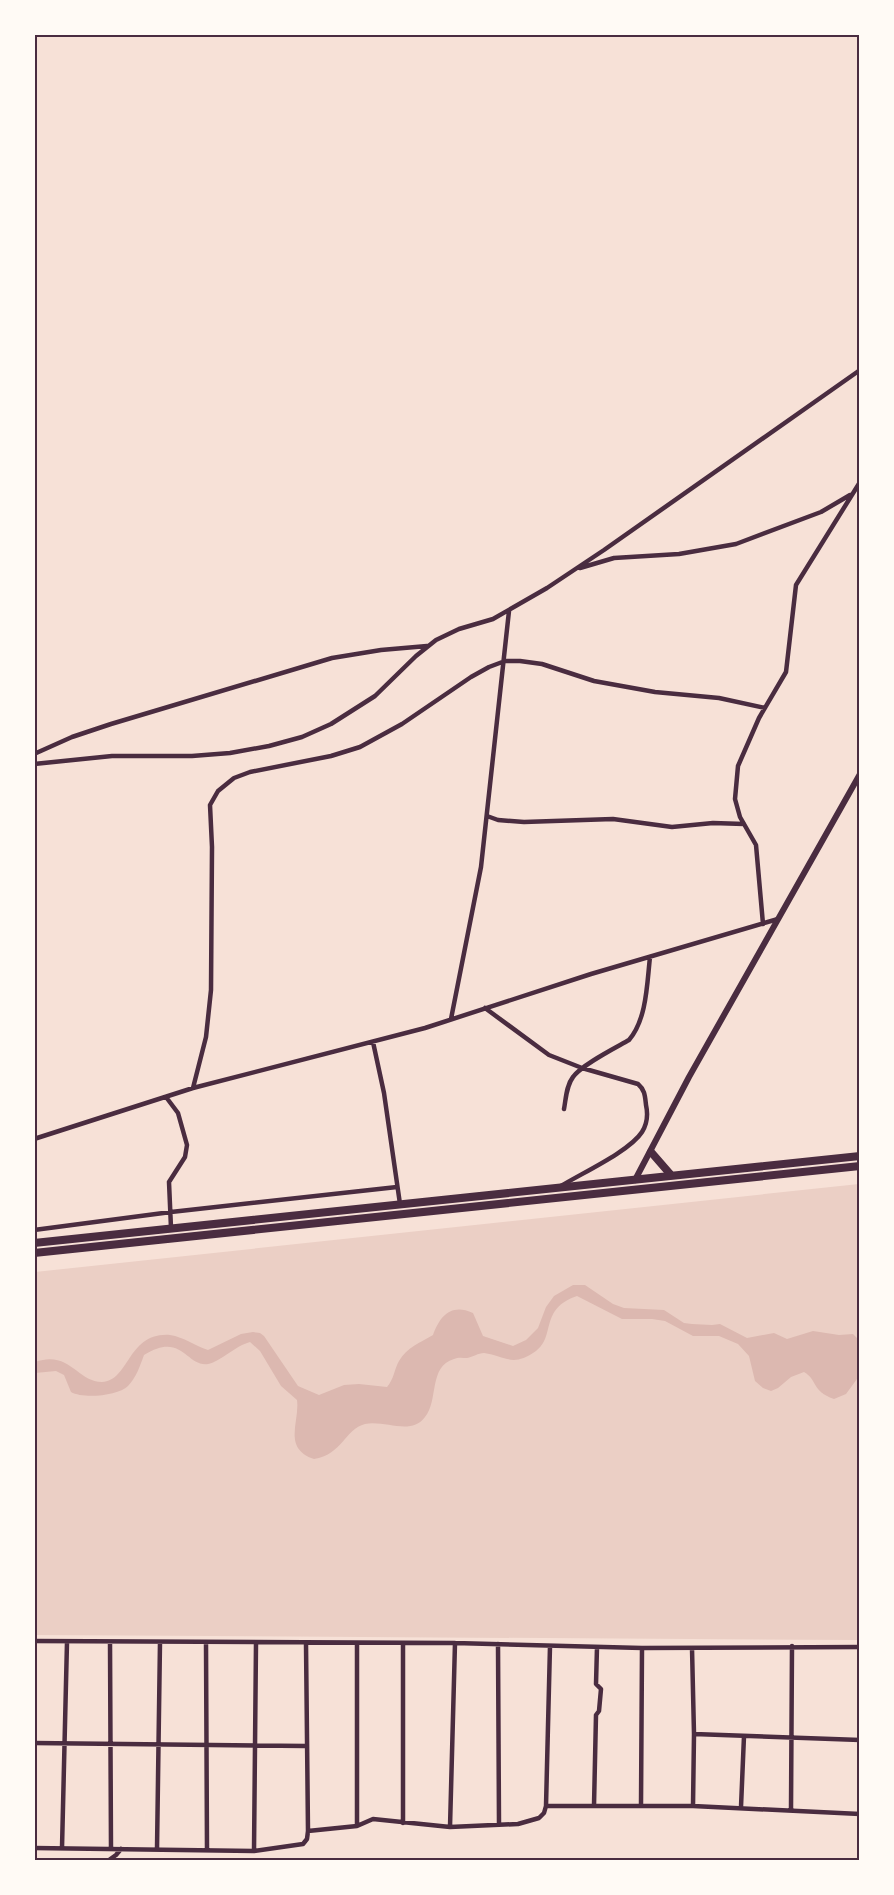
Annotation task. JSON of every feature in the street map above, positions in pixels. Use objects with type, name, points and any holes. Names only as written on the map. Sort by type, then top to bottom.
[{"type":"highway","points":[[651,1152],[671,1176]]},
{"type":"highway","points":[[34,1243],[860,1156]]},
{"type":"highway","points":[[34,1253],[860,1166]]},
{"type":"street","points":[[34,764],[112,756],[192,756],[230,753],[302,737],[331,724],[375,696],[427,646],[446,634],[493,619],[509,611],[574,570],[860,370]]},
{"type":"street","points":[[763,924],[756,845],[744,824],[735,799],[738,766],[765,708],[786,672],[796,585],[860,482]]},
{"type":"street","points":[[574,570],[614,558],[687,553],[736,544],[820,512],[852,493]]},
{"type":"street","points":[[451,1019],[481,867],[509,611]]},
{"type":"street","points":[[34,754],[72,737],[111,724],[332,658],[427,646]]},
{"type":"street","points":[[193,1088],[204,1051],[209,1017],[212,963],[210,806],[213,798],[234,778],[242,774],[345,753],[360,747],[402,723],[471,677],[489,667],[505,662],[542,663],[594,681],[655,692],[718,698],[765,708]]},
{"type":"street","points":[[632,1190],[695,1066],[860,774]]},
{"type":"street","points":[[487,816],[498,820],[524,822],[613,819],[661,827],[713,823],[744,824]]},
{"type":"street","points":[[34,1139],[193,1088],[451,1019],[778,919]]},
{"type":"street","points":[[564,1109],[569,1084],[573,1077],[582,1068],[629,1040],[635,1033],[643,1004],[650,957]]},
{"type":"street","points":[[484,1008],[542,1051],[582,1068],[634,1083],[641,1087],[645,1094],[647,1111],[642,1132],[626,1147],[558,1187]]},
{"type":"street","points":[[373,1041],[384,1093],[400,1204]]},
{"type":"street","points":[[166,1097],[178,1113],[187,1144],[186,1157],[169,1182],[171,1228]]},
{"type":"street","points":[[34,1230],[397,1187]]},
{"type":"street","points":[[34,1641],[455,1643],[642,1648],[860,1647]]},
{"type":"street","points":[[62,1848],[67,1642]]},
{"type":"street","points":[[110,1642],[111,1849]]},
{"type":"street","points":[[157,1849],[160,1642]]},
{"type":"street","points":[[206,1643],[207,1850]]},
{"type":"street","points":[[254,1851],[256,1643]]},
{"type":"street","points":[[357,1643],[357,1826]]},
{"type":"street","points":[[450,1827],[455,1643]]},
{"type":"street","points":[[34,1848],[254,1851],[303,1844],[307,1839],[308,1831],[306,1644]]},
{"type":"street","points":[[403,1823],[404,1644]]},
{"type":"street","points":[[498,1644],[499,1824]]},
{"type":"street","points":[[308,1831],[357,1826],[374,1820],[450,1827],[531,1821],[539,1818],[546,1806],[549,1646]]},
{"type":"street","points":[[791,1810],[792,1646]]},
{"type":"street","points":[[594,1806],[596,1715],[600,1711],[601,1689],[596,1684],[597,1647]]},
{"type":"street","points":[[641,1805],[642,1648]]},
{"type":"street","points":[[692,1648],[693,1806]]},
{"type":"street","points":[[694,1734],[860,1740]]},
{"type":"street","points":[[741,1807],[744,1736]]},
{"type":"street","points":[[34,1743],[306,1746]]},
{"type":"street","points":[[546,1806],[741,1807],[860,1814]]},
{"type":"street","points":[[109,1860],[117,1855],[121,1848]]},
{"type":"shaded area","points":[[859,1184],[859,1640],[35,1635],[35,1272]]},
{"type":"shaded area","points":[[573,1285],[585,1285],[613,1304],[624,1308],[664,1310],[684,1323],[720,1324],[747,1338],[774,1333],[787,1339],[813,1331],[839,1335],[853,1334],[859,1340],[857,1379],[846,1394],[834,1399],[822,1393],[804,1372],[791,1377],[771,1391],[755,1381],[749,1356],[738,1344],[719,1336],[693,1336],[665,1321],[622,1319],[577,1296],[565,1301],[557,1308],[542,1345],[528,1356],[509,1360],[484,1353],[454,1359],[440,1369],[429,1410],[419,1423],[405,1427],[365,1424],[353,1431],[331,1453],[314,1459],[304,1454],[295,1441],[297,1400],[281,1386],[260,1351],[250,1342],[208,1364],[200,1363],[175,1348],[157,1349],[144,1355],[136,1376],[128,1386],[117,1392],[100,1395],[71,1392],[64,1375],[56,1371],[35,1373],[35,1362],[47,1359],[57,1360],[93,1381],[102,1382],[111,1380],[137,1348],[156,1336],[175,1336],[208,1350],[241,1334],[253,1332],[264,1336],[298,1386],[319,1395],[344,1385],[387,1387],[402,1356],[433,1335],[439,1322],[447,1313],[465,1310],[473,1313],[483,1336],[513,1346],[526,1340],[538,1328],[546,1307],[554,1296]]}]
